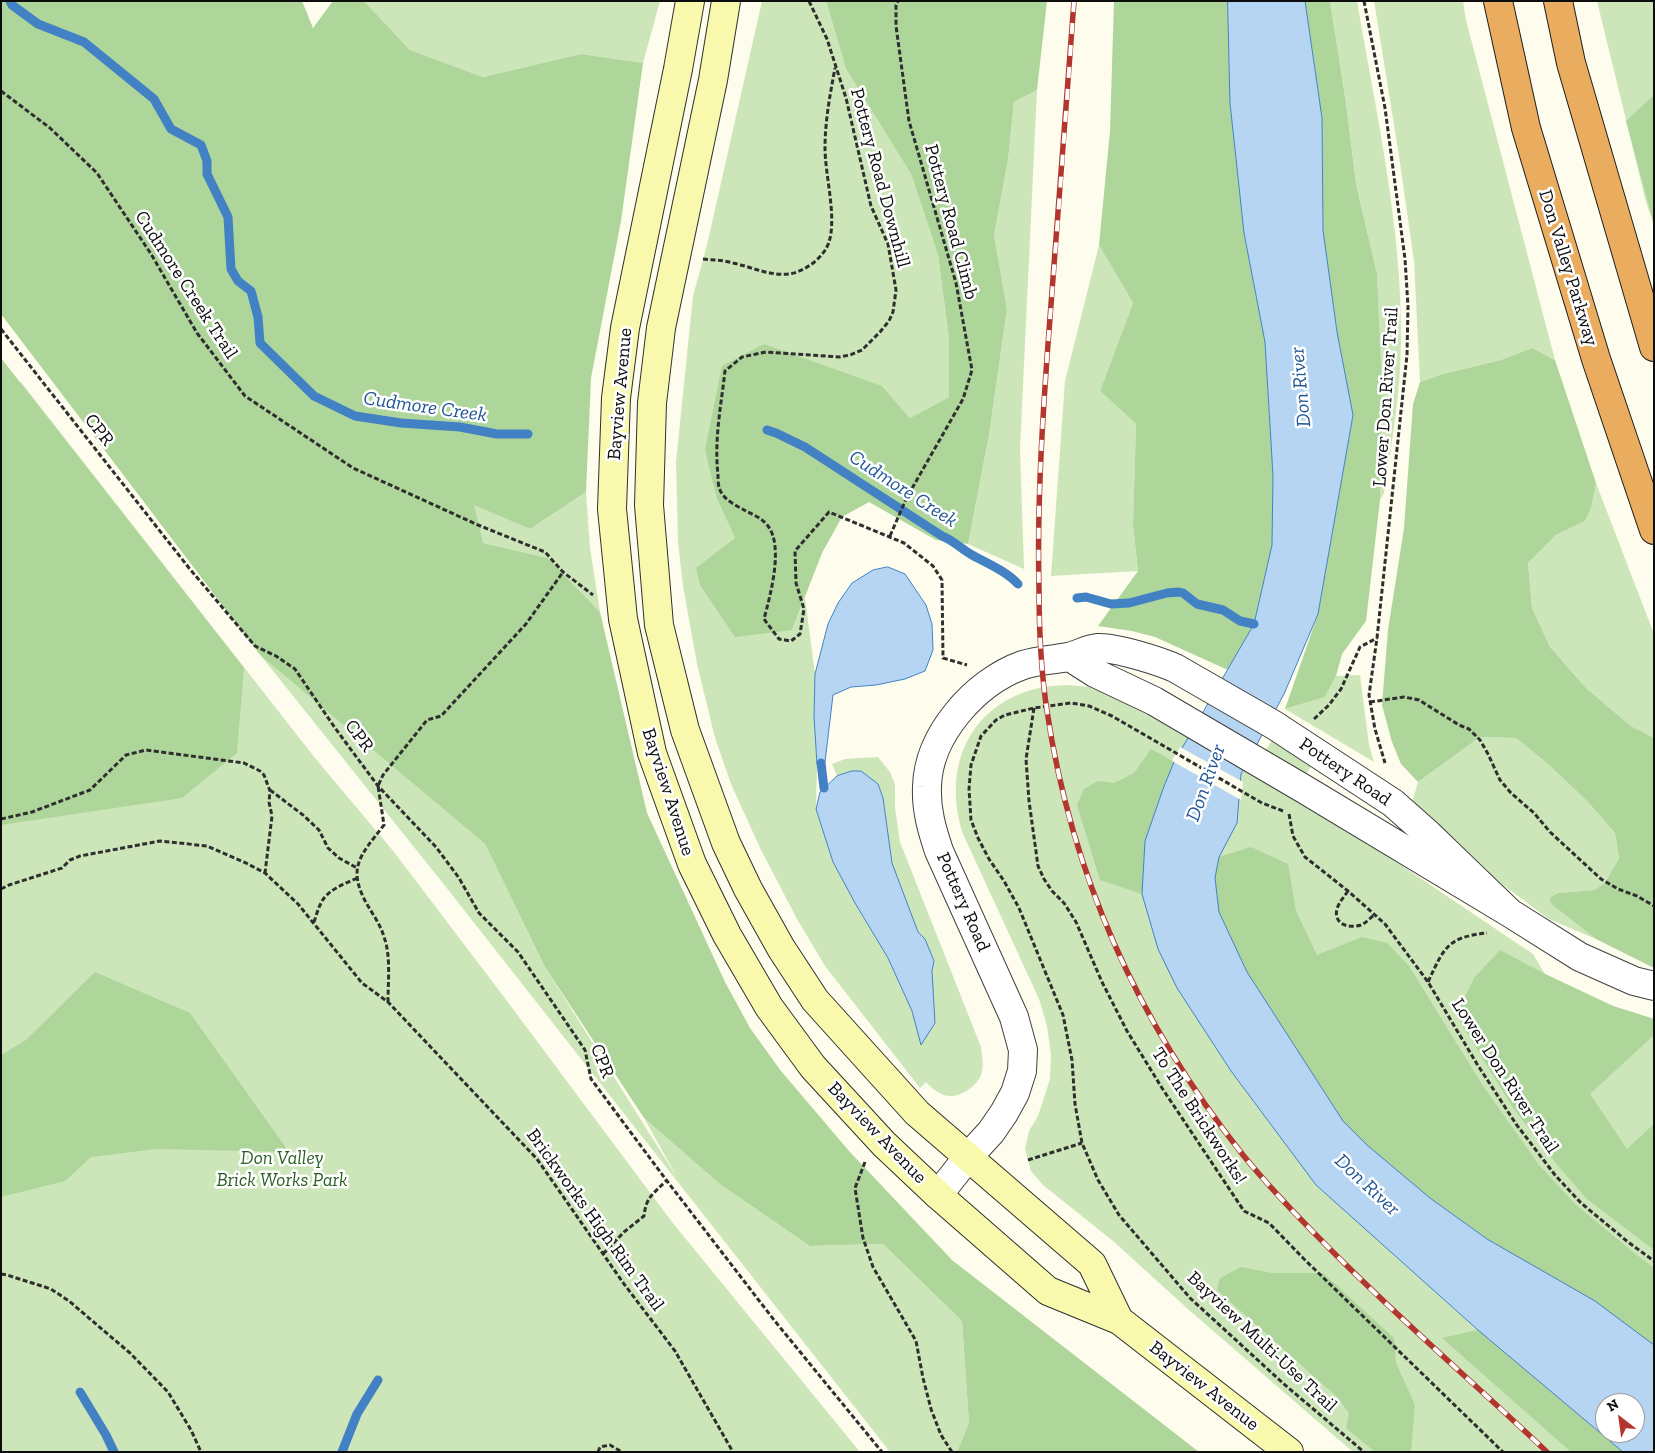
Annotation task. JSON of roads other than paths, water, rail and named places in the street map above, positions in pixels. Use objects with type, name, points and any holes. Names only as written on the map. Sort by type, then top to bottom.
[{"type":"highway","name":"Don Valley Parkway","points":[[1498,1],[1526,128],[1596,359],[1654,530]]},
{"type":"highway","points":[[1558,1],[1572,63],[1654,347]]},
{"type":"main road","name":"Bayview Avenue","points":[[690,1],[625,328],[616,398],[612,509],[623,619],[652,753],[692,864],[727,935],[769,1007],[813,1067],[884,1144],[938,1196],[1048,1291],[1119,1320],[1289,1452]]},
{"type":"main road","name":"Bayview Avenue","points":[[726,1],[712,80],[661,328],[652,403],[649,505],[659,625],[685,730],[726,843],[748,889],[781,948],[815,1000],[917,1113],[1092,1264],[1119,1320]]},
{"type":"street","name":"Pottery Road","points":[[938,1196],[1004,1114],[1016,1093],[1022,1071],[1023,1050],[1007,1000],[938,851],[927,806],[926,786],[930,765],[942,737],[955,716],[970,698],[981,689],[1024,665],[1070,657],[1099,648],[1161,662],[1175,668],[1274,725],[1393,803],[1510,913]]},
{"type":"street","name":"Pottery Road","points":[[1070,657],[1095,673],[1154,701],[1510,913],[1580,957],[1634,981],[1654,986]]},
{"type":"water","name":"Don River","points":[[1228,1],[1305,1],[1322,118],[1323,230],[1337,332],[1353,415],[1318,614],[1284,694],[1241,774],[1237,823],[1219,857],[1215,878],[1219,912],[1247,972],[1343,1121],[1367,1145],[1430,1198],[1487,1239],[1595,1301],[1654,1345],[1654,1452],[1623,1452],[1612,1443],[1645,1443],[1645,1393],[1595,1393],[1595,1428],[1478,1330],[1316,1185],[1231,1071],[1177,988],[1158,949],[1142,894],[1145,841],[1174,762],[1254,624],[1272,545],[1273,476],[1265,342],[1244,233],[1230,103]]},
{"type":"water","points":[[888,567],[905,574],[926,605],[932,624],[933,650],[925,671],[905,679],[876,685],[851,687],[833,695],[825,762],[817,764],[814,717],[815,674],[828,624],[838,603],[852,583],[873,570]]},
{"type":"water","points":[[852,771],[861,771],[878,784],[883,798],[892,863],[918,932],[925,939],[934,961],[932,971],[935,1023],[921,1045],[912,1011],[888,958],[833,862],[816,809],[820,792],[837,776]]},
{"type":"waterway","name":"Cudmore Creek","points":[[10,1],[12,5],[38,24],[84,42],[154,99],[171,129],[201,145],[207,161],[207,174],[228,217],[231,269],[238,281],[251,291],[258,317],[260,343],[314,396],[355,416],[401,423],[460,427],[497,434],[528,434]]},
{"type":"waterway","name":"Cudmore Creek","points":[[767,430],[805,447],[968,553],[1002,571],[1018,584]]},
{"type":"waterway","name":"Cudmore Creek","points":[[1077,598],[1086,597],[1111,604],[1129,603],[1167,593],[1179,592],[1197,604],[1223,610],[1240,621],[1254,624]]},
{"type":"waterway","points":[[821,763],[824,788]]},
{"type":"waterway","points":[[342,1452],[357,1414],[378,1380]]},
{"type":"waterway","points":[[80,1392],[114,1452]]},
{"type":"railway","points":[[1074,1],[1039,497],[1040,635],[1045,696],[1058,773],[1074,832],[1093,890],[1115,946],[1142,1001],[1172,1054],[1206,1105],[1243,1155],[1283,1201],[1353,1272],[1547,1452]]},
{"type":"park label","name":"Don Valley Brick Works Park","points":[[282,1170]]}]
